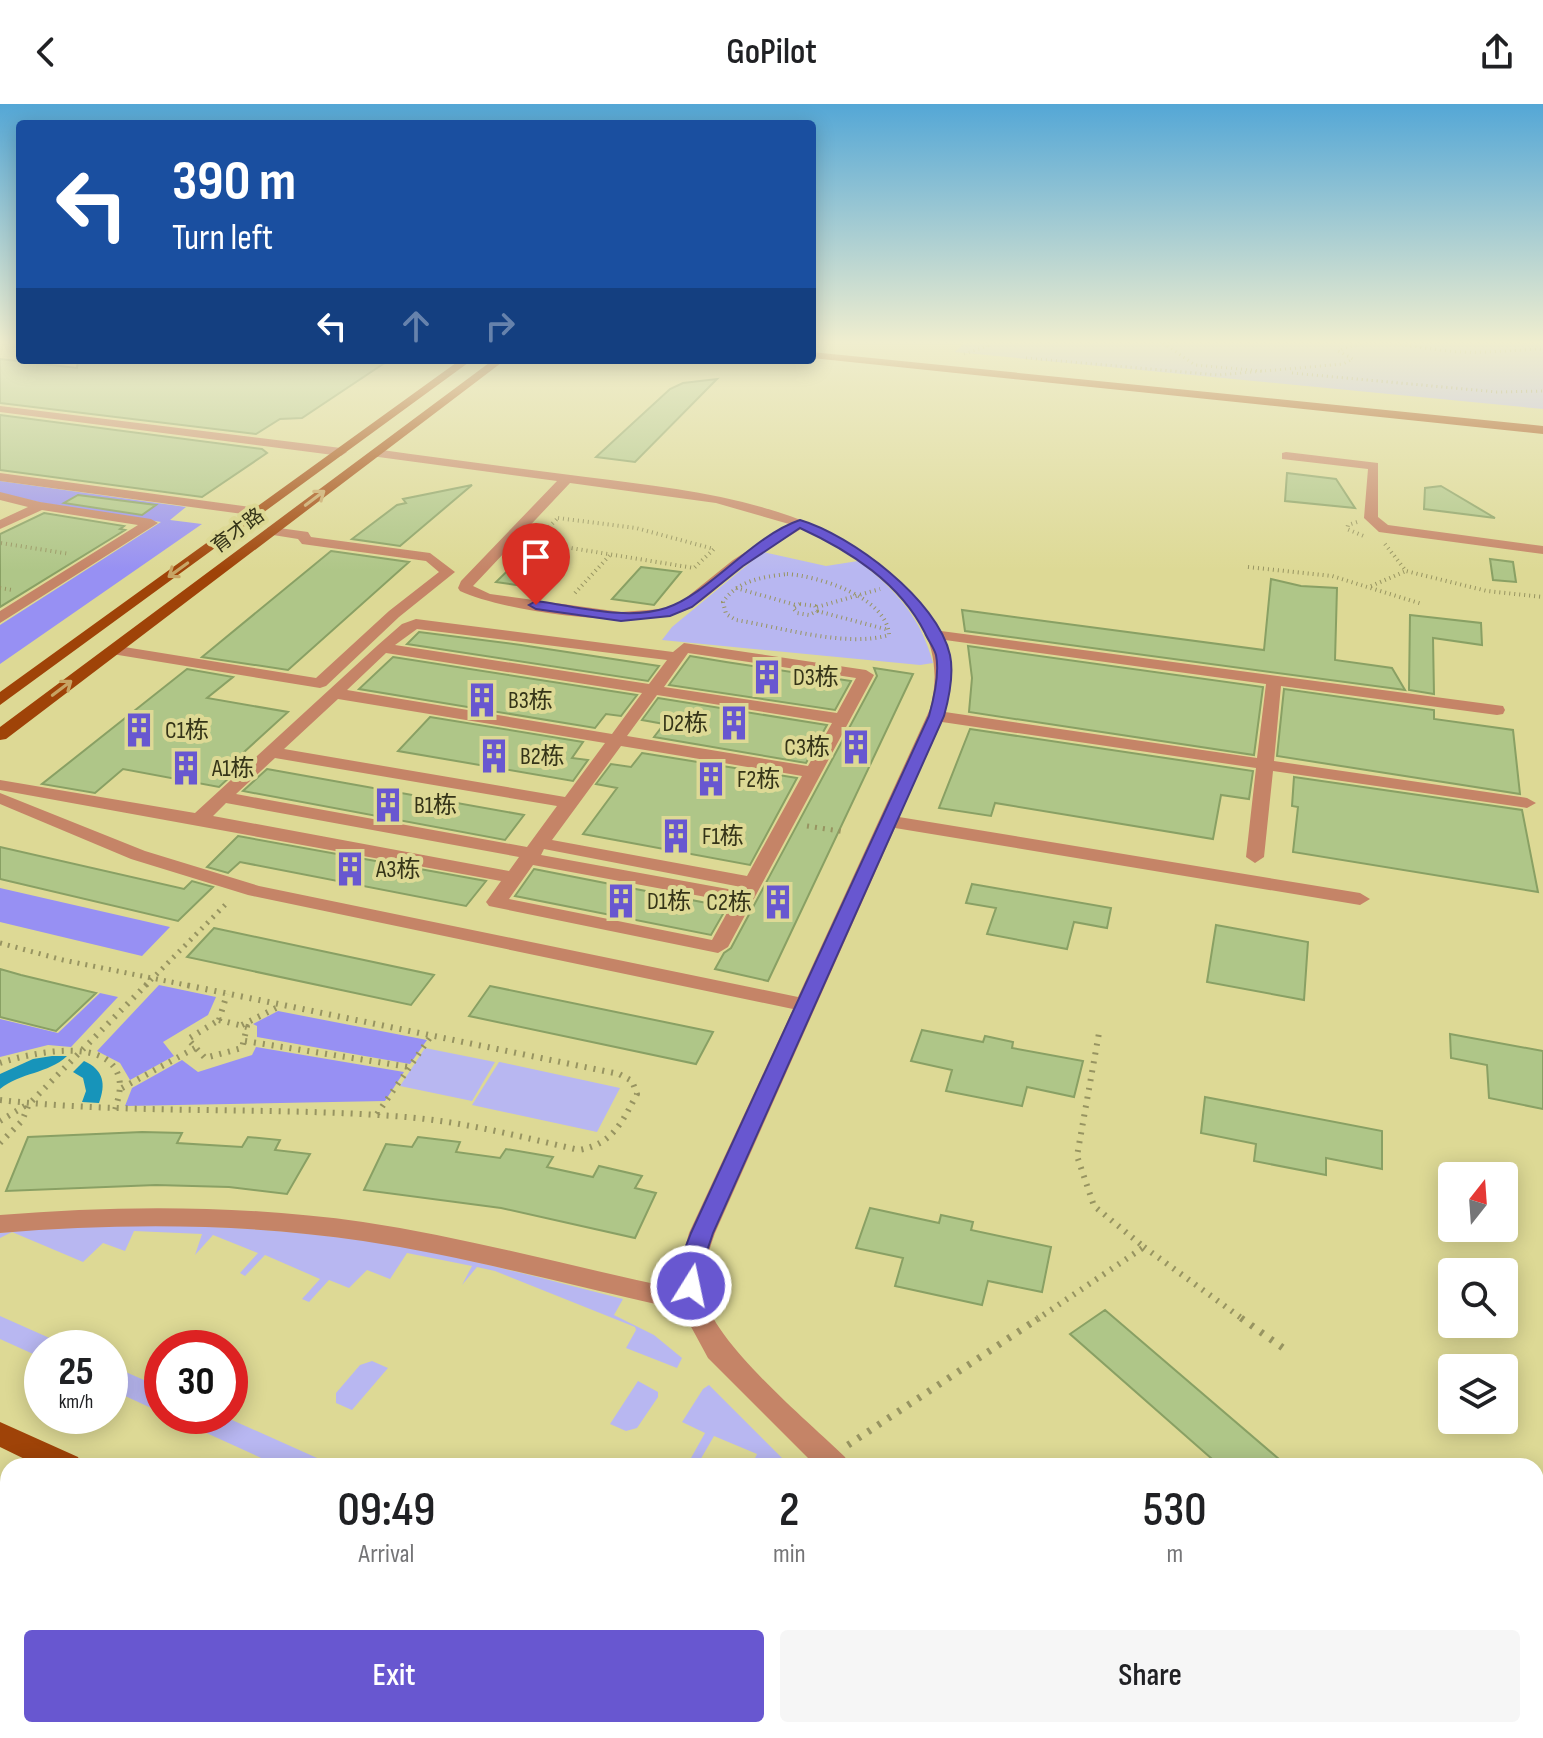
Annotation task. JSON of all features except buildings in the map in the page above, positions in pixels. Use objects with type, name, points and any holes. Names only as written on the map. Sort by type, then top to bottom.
[{"type":"main road","name":"育才路","points":[[0,700],[386,419]]},
{"type":"main road","name":"育才路","points":[[0,735],[420,419]]},
{"type":"main road","points":[[1438,419],[1543,430]]},
{"type":"main road","points":[[0,1434],[51,1458]]},
{"type":"street","points":[[81,419],[341,452]]},
{"type":"street","points":[[375,453],[717,500],[776,514],[836,540],[896,583],[924,616],[943,655],[944,674],[936,716],[702,1233],[690,1269],[692,1302],[705,1332],[726,1361],[827,1458]]},
{"type":"street","points":[[1286,456],[1374,466],[1371,518],[1384,529],[1543,550]]},
{"type":"street","points":[[0,477],[257,512]]},
{"type":"street","points":[[566,479],[533,517],[468,581],[465,588],[487,598],[634,617],[677,610],[738,563],[800,523]]},
{"type":"street","points":[[0,496],[40,506],[151,523],[0,618]]},
{"type":"street","points":[[0,525],[40,506]]},
{"type":"street","points":[[112,650],[320,683],[394,614],[448,572],[430,557],[307,541],[303,535],[272,531]]},
{"type":"street","points":[[199,819],[407,627],[416,624],[678,657]]},
{"type":"street","points":[[933,634],[1497,710]]},
{"type":"street","points":[[383,648],[840,719]]},
{"type":"street","points":[[684,648],[866,675],[718,947],[496,902],[653,689],[678,657],[684,648]]},
{"type":"street","points":[[1255,857],[1274,680]]},
{"type":"street","points":[[334,693],[811,772]]},
{"type":"street","points":[[936,716],[1527,803]]},
{"type":"street","points":[[270,752],[569,803]]},
{"type":"street","points":[[0,785],[514,878]]},
{"type":"street","points":[[222,797],[748,890]]},
{"type":"street","points":[[0,798],[138,855],[242,887],[491,942],[805,1005]]},
{"type":"street","points":[[888,821],[1360,899]]},
{"type":"street","points":[[0,1224],[168,1216],[299,1224],[436,1245],[692,1302]]},
{"type":"path","points":[[558,518],[636,528],[714,549],[694,568],[611,554],[534,542],[558,518]]},
{"type":"path","points":[[1379,537],[1406,571]]},
{"type":"path","points":[[0,543],[95,558]]},
{"type":"path","points":[[561,608],[611,554]]},
{"type":"path","points":[[1248,567],[1310,571],[1371,586],[1392,597],[1422,604]]},
{"type":"path","points":[[1371,586],[1406,571],[1487,591],[1543,597]]},
{"type":"path","points":[[800,574],[832,582],[859,595],[890,630],[883,639],[868,640],[730,618],[723,602],[735,588],[756,579],[800,574]]},
{"type":"path","points":[[788,627],[802,614],[896,583]]},
{"type":"path","points":[[735,588],[796,605],[804,603],[890,630]]},
{"type":"path","points":[[796,605],[792,610],[802,614]]},
{"type":"path","points":[[786,822],[846,832]]},
{"type":"path","points":[[0,1121],[29,1104],[242,887]]},
{"type":"path","points":[[0,943],[154,979],[619,1074],[631,1079],[636,1085],[637,1094],[610,1140],[602,1146],[579,1150],[479,1128],[377,1115],[115,1110],[0,1100]]},
{"type":"path","points":[[219,1020],[247,1027],[245,1041],[242,1048],[205,1058],[188,1039],[219,1020],[227,994]]},
{"type":"path","points":[[242,1025],[280,1005]]},
{"type":"path","points":[[1099,1033],[1077,1156],[1094,1206],[1144,1247],[1283,1348]]},
{"type":"path","points":[[377,1115],[431,1036]]},
{"type":"path","points":[[245,1041],[409,1067]]},
{"type":"path","points":[[122,1088],[195,1048]]},
{"type":"path","points":[[0,1063],[37,1051],[82,1051],[112,1065],[120,1076],[122,1088],[115,1110]]},
{"type":"path","points":[[0,1143],[22,1121],[29,1104]]},
{"type":"path","points":[[837,1458],[1144,1247]]},
{"type":"shaded area","points":[[0,481],[186,507],[170,520],[202,524],[0,664],[0,625],[161,522],[0,493]]},
{"type":"shaded area","points":[[763,552],[826,566],[858,561],[884,582],[905,605],[921,632],[933,663],[920,665],[662,640],[672,627]]},
{"type":"shaded area","points":[[0,888],[170,927],[142,956],[0,922]]},
{"type":"shaded area","points":[[159,985],[216,997],[208,1015],[163,1042],[174,1056],[130,1080],[120,1063],[97,1051]]},
{"type":"shaded area","points":[[100,993],[118,997],[71,1047],[48,1045],[0,1057],[0,1019],[58,1033]]},
{"type":"shaded area","points":[[278,1011],[427,1040],[410,1064],[257,1037],[257,1026],[253,1024]]},
{"type":"shaded area","points":[[256,1047],[404,1072],[385,1101],[125,1106],[132,1088],[182,1060],[198,1072],[252,1055]]},
{"type":"shaded area","points":[[425,1048],[495,1062],[472,1101],[400,1086]]},
{"type":"shaded area","points":[[67,1056],[0,1089],[0,1074],[33,1059]]},
{"type":"shaded area","points":[[84,1061],[96,1069],[102,1078],[99,1103],[82,1102],[86,1091],[83,1078],[73,1072]]},
{"type":"shaded area","points":[[499,1062],[620,1088],[597,1132],[472,1105]]},
{"type":"shaded area","points":[[150,1225],[262,1230],[346,1238],[436,1253],[530,1275],[623,1299],[614,1315],[654,1335],[682,1358],[677,1368],[626,1348],[635,1327],[495,1271],[477,1267],[462,1285],[472,1266],[407,1253],[390,1279],[367,1270],[349,1288],[329,1280],[309,1302],[302,1299],[320,1279],[265,1255],[245,1276],[240,1273],[258,1253],[213,1235],[195,1255],[202,1234],[134,1231],[125,1251],[103,1243],[83,1262],[12,1232],[0,1238],[0,1233],[42,1228]]},
{"type":"shaded area","points":[[0,1316],[32,1330],[24,1330],[24,1350],[0,1339]]},
{"type":"shaded area","points":[[372,1361],[388,1368],[352,1410],[336,1403],[336,1393],[360,1365]]},
{"type":"shaded area","points":[[128,1373],[144,1380],[144,1405],[128,1397]]},
{"type":"shaded area","points":[[638,1381],[658,1392],[658,1397],[637,1428],[626,1431],[610,1424]]},
{"type":"shaded area","points":[[709,1385],[782,1458],[755,1458],[757,1454],[714,1436],[701,1458],[691,1458],[705,1433],[682,1422],[703,1389]]},
{"type":"shaded area","points":[[248,1427],[317,1458],[261,1458],[209,1434],[248,1434]]},
{"type":"place","name":"D3栋","points":[[767,677]]},
{"type":"place","name":"B3栋","points":[[482,700]]},
{"type":"place","name":"D2栋","points":[[734,723]]},
{"type":"place","name":"C1栋","points":[[139,730]]},
{"type":"place","name":"C3栋","points":[[856,747]]},
{"type":"place","name":"B2栋","points":[[494,756]]},
{"type":"place","name":"A1栋","points":[[186,768]]},
{"type":"place","name":"F2栋","points":[[711,779]]},
{"type":"place","name":"B1栋","points":[[388,805]]},
{"type":"place","name":"F1栋","points":[[676,836]]},
{"type":"place","name":"A3栋","points":[[350,869]]},
{"type":"place","name":"D1栋","points":[[621,901]]},
{"type":"place","name":"C2栋","points":[[778,902]]},
{"type":"route","points":[[536,605],[621,617],[650,616],[677,610],[738,563],[800,523],[836,540],[887,575],[924,616],[943,655],[942,695],[936,716],[702,1233],[690,1269],[691,1286]]}]
